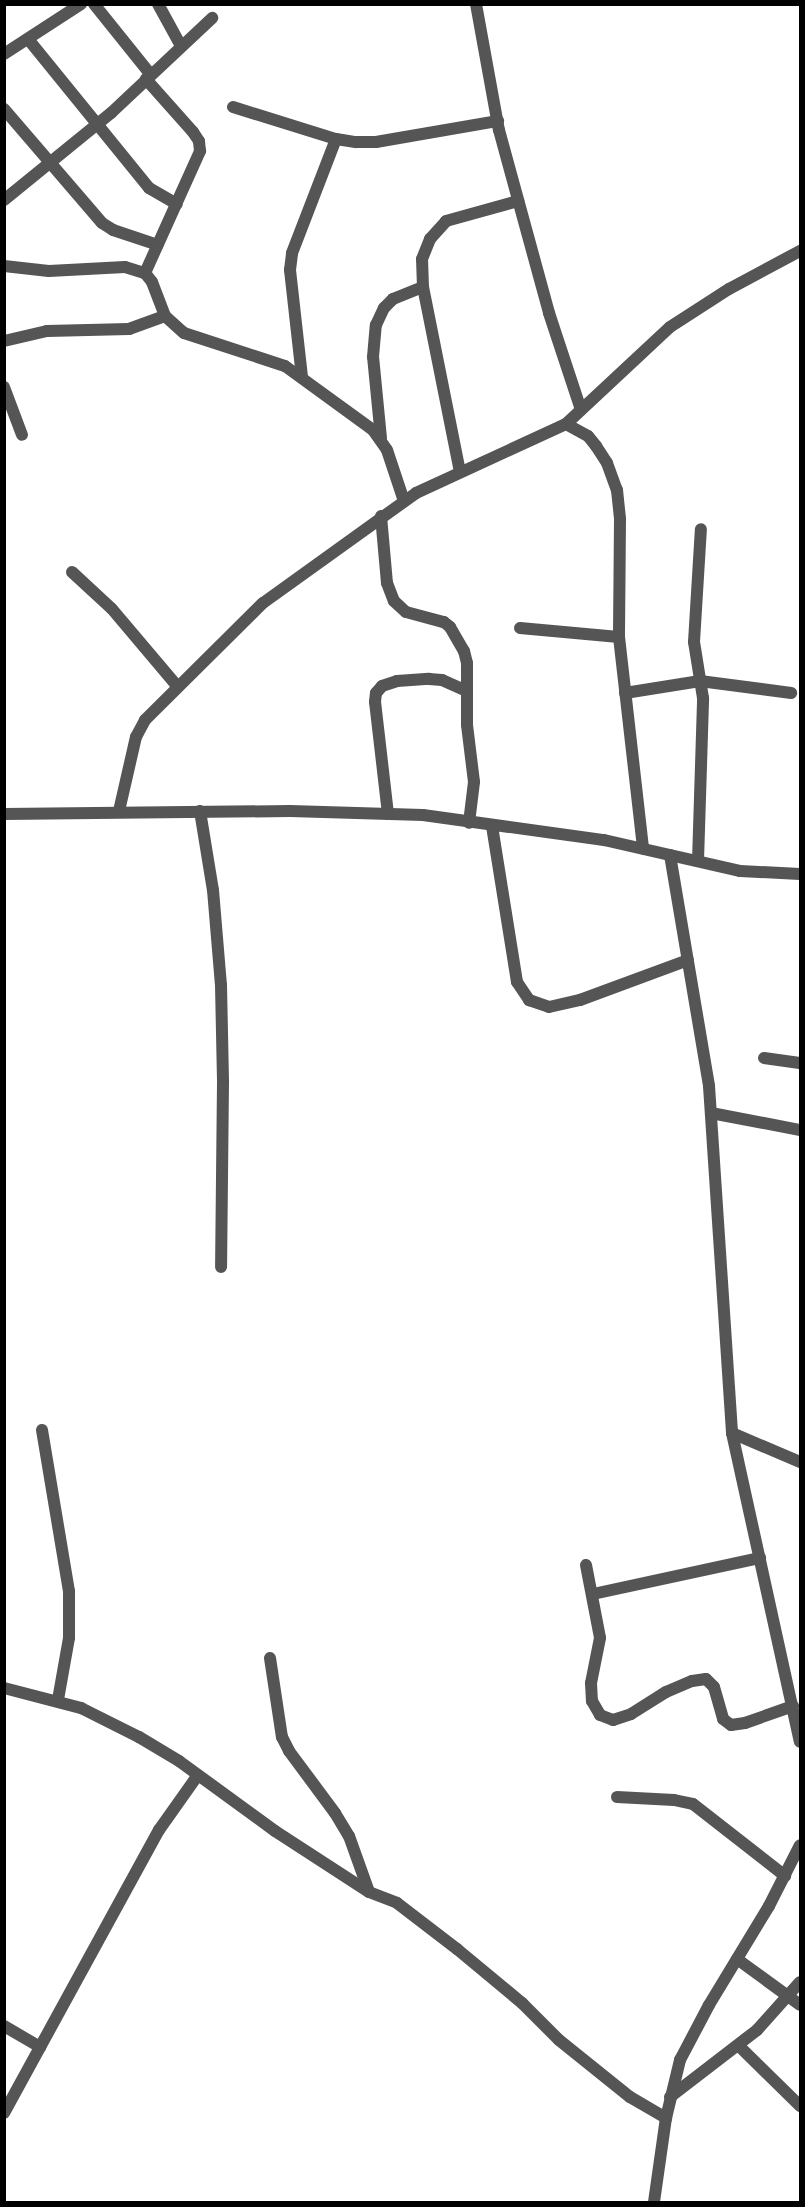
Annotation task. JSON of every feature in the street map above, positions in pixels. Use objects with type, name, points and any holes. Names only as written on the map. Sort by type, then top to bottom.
[{"type":"street","points":[[4,54],[81,4]]},
{"type":"street","points":[[94,4],[199,141],[200,151],[195,166],[145,273]]},
{"type":"street","points":[[158,4],[181,46]]},
{"type":"street","points":[[476,4],[498,121],[518,201],[549,313],[581,410]]},
{"type":"street","points":[[4,200],[98,124],[212,18]]},
{"type":"street","points":[[28,39],[149,188],[177,204]]},
{"type":"street","points":[[233,107],[336,139],[376,142],[498,121]]},
{"type":"street","points":[[4,109],[102,223],[113,230],[158,245]]},
{"type":"street","points":[[302,377],[290,270],[292,253],[336,139]]},
{"type":"street","points":[[460,472],[423,287],[422,259],[437,228],[455,217],[518,201]]},
{"type":"street","points":[[119,811],[136,737],[145,720],[263,603],[381,516],[436,482],[566,424],[670,327],[729,289],[801,251]]},
{"type":"street","points":[[4,266],[49,271],[125,267],[145,273],[152,282],[165,316],[184,333],[267,359],[302,377],[381,438]]},
{"type":"street","points":[[404,501],[393,465],[381,438],[373,357],[376,325],[384,309],[393,299],[423,287]]},
{"type":"street","points":[[4,341],[47,331],[129,329],[165,316]]},
{"type":"street","points":[[4,387],[22,435]]},
{"type":"street","points":[[566,424],[588,436],[596,446],[607,464],[617,490],[620,519],[619,637],[643,849]]},
{"type":"street","points":[[381,516],[387,583],[394,601],[406,612],[444,622],[450,627],[464,651],[467,663],[467,725],[474,782],[469,823]]},
{"type":"street","points":[[698,861],[703,738],[700,681],[694,642],[701,529]]},
{"type":"street","points":[[72,572],[112,609],[177,686]]},
{"type":"street","points":[[520,628],[619,637]]},
{"type":"street","points":[[388,814],[375,702],[376,693],[382,686],[397,681],[429,679],[442,680],[466,692]]},
{"type":"street","points":[[625,693],[700,681],[791,693]]},
{"type":"street","points":[[4,814],[200,811],[423,815],[604,840],[740,871],[801,874]]},
{"type":"street","points":[[200,811],[213,890],[221,985],[223,1082],[221,1267]]},
{"type":"street","points":[[492,826],[517,982],[529,1000],[549,1007],[580,1000],[688,960]]},
{"type":"street","points":[[670,855],[709,1086],[732,1433],[801,1742]]},
{"type":"street","points":[[764,1058],[801,1063]]},
{"type":"street","points":[[711,1113],[801,1130]]},
{"type":"street","points":[[42,1430],[69,1591],[69,1638],[58,1700]]},
{"type":"street","points":[[732,1433],[801,1462]]},
{"type":"street","points":[[593,1594],[760,1558]]},
{"type":"street","points":[[586,1565],[600,1638],[591,1683],[592,1701],[600,1715],[612,1720],[631,1714],[666,1692],[692,1681],[706,1679],[714,1687],[723,1719],[731,1725],[746,1723],[793,1706]]},
{"type":"street","points":[[270,1658],[282,1737],[288,1750],[335,1813],[348,1836],[369,1892]]},
{"type":"street","points":[[4,1688],[58,1700],[81,1708],[139,1737],[198,1775],[275,1831],[369,1892],[397,1903],[522,2003],[559,2040],[630,2097],[666,2118]]},
{"type":"street","points":[[4,2113],[159,1830],[198,1775]]},
{"type":"street","points":[[617,1797],[674,1800],[693,1804],[785,1876]]},
{"type":"street","points":[[654,2202],[670,2097],[686,2046],[801,1845]]},
{"type":"street","points":[[737,1959],[801,2005]]},
{"type":"street","points":[[670,2097],[739,2046],[801,1982]]},
{"type":"street","points":[[4,2026],[40,2047]]},
{"type":"street","points":[[739,2046],[801,2106]]}]
